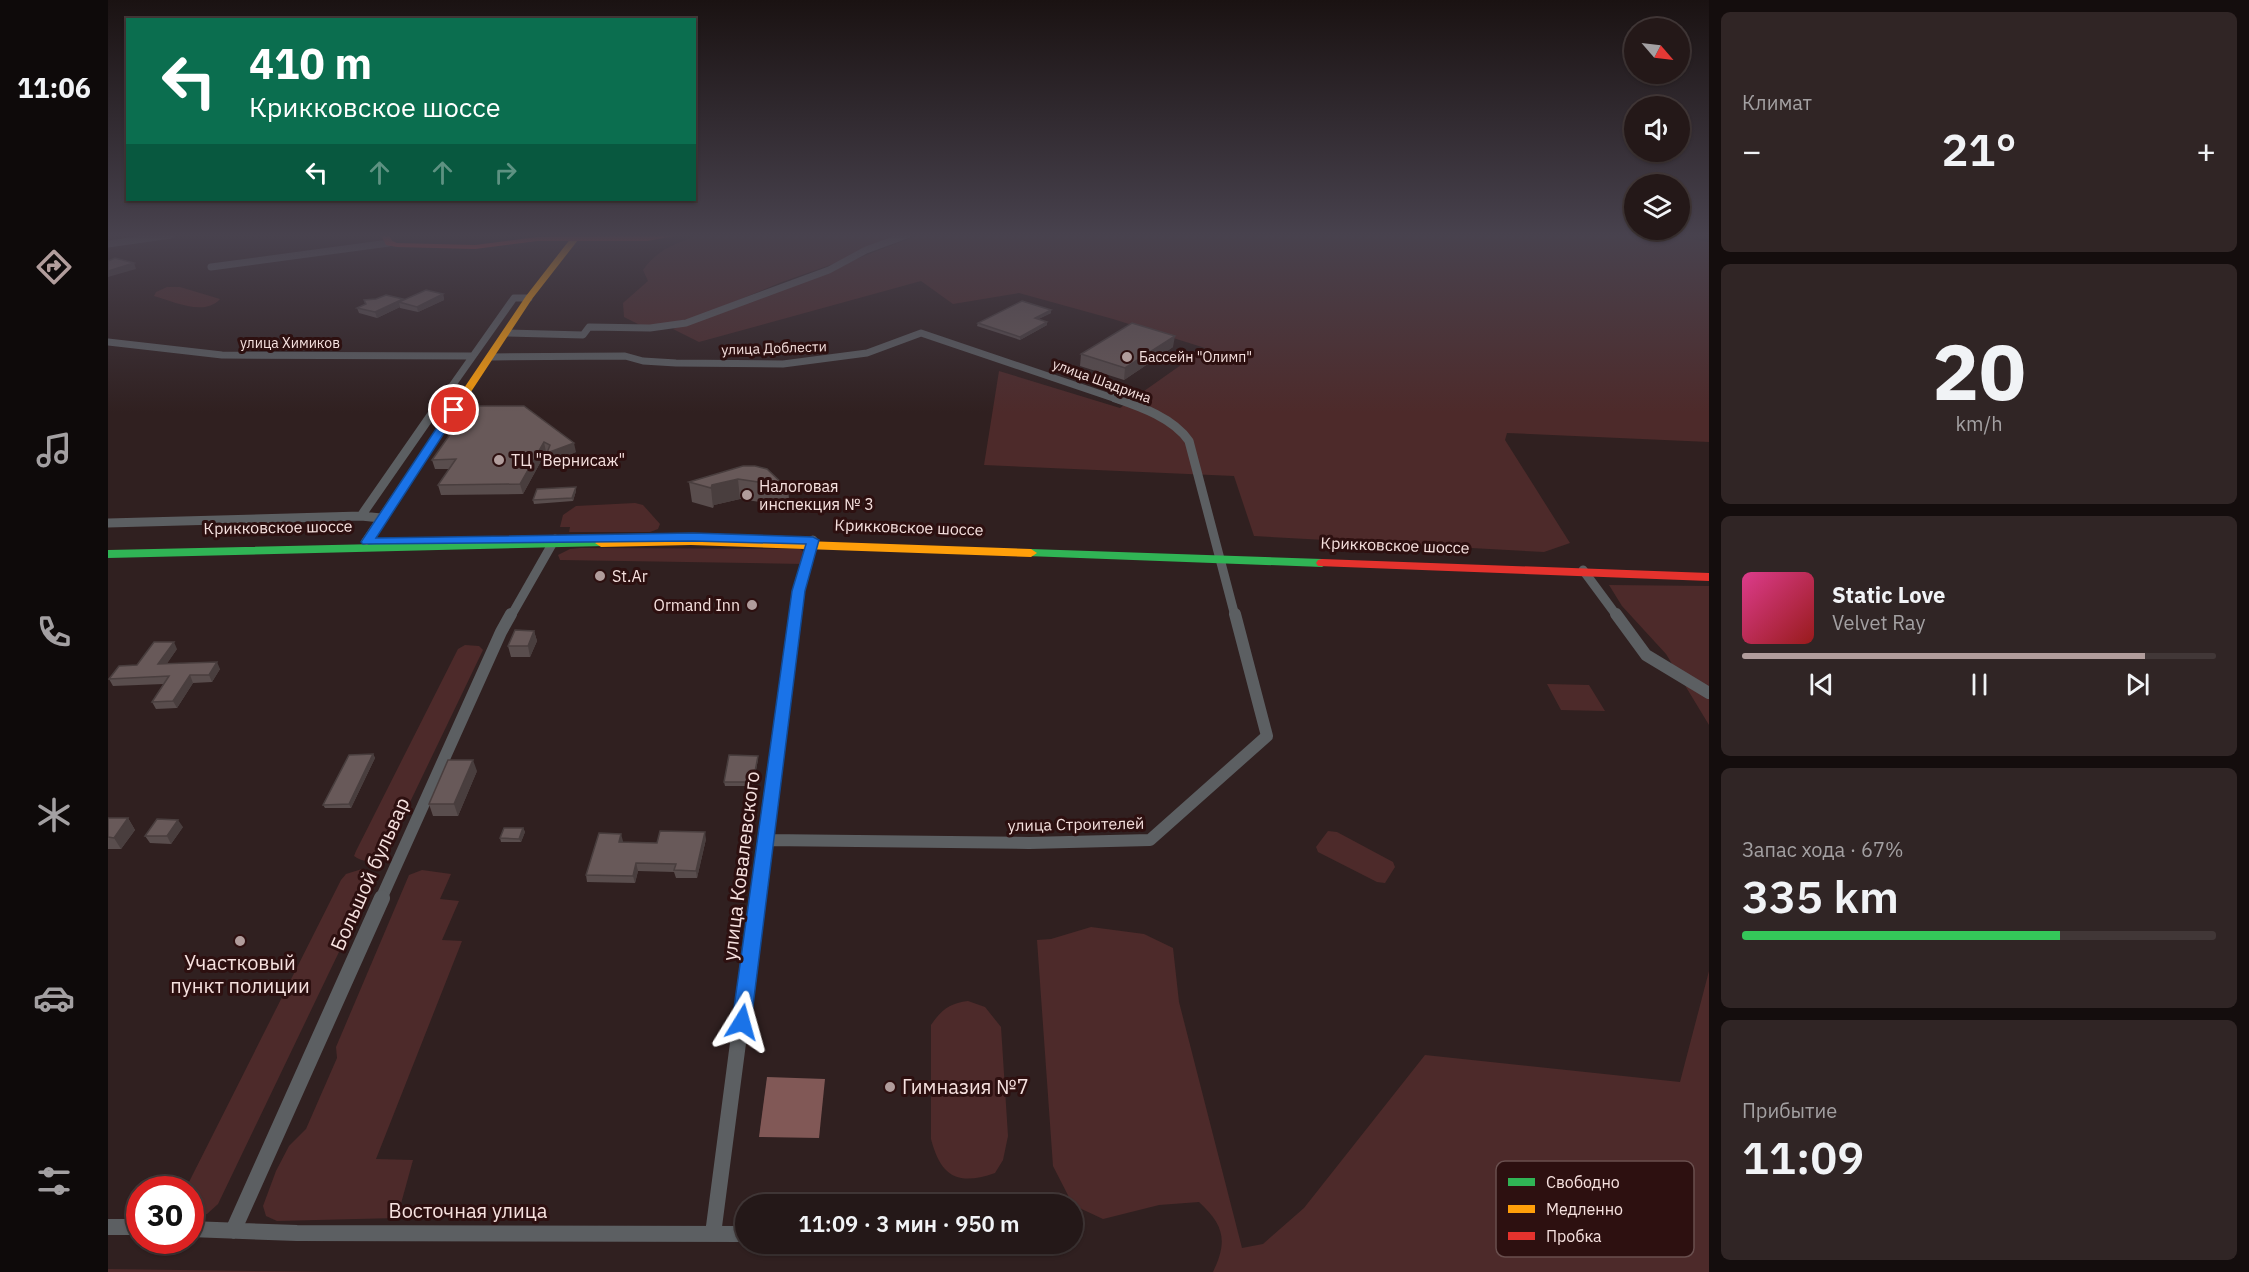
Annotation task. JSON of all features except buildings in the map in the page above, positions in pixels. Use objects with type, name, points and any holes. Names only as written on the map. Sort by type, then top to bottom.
[{"type":"main road","points":[[367,542],[532,294]]},
{"type":"main road","name":"Крикковское шоссе","points":[[108,548],[367,542],[553,542],[693,537],[1709,575]]},
{"type":"main road","points":[[108,554],[553,542]]},
{"type":"street","points":[[506,333],[584,335],[589,327],[665,327],[686,323],[763,294]]},
{"type":"street","points":[[361,516],[514,298],[529,298]]},
{"type":"street","name":"улица Доблести","points":[[490,357],[625,356],[643,361],[676,363],[783,364],[833,359],[867,352],[921,333]]},
{"type":"street","name":"улица Шадрина","points":[[921,333],[1140,407],[1181,430],[1189,441],[1199,474],[1219,557]]},
{"type":"street","name":"улица Химиков","points":[[108,342],[222,355],[472,356]]},
{"type":"street","points":[[108,523],[361,516],[381,519]]},
{"type":"street","name":"Большой бульвар","points":[[233,1230],[501,632],[553,542]]},
{"type":"street","name":"улица Ковалевского","points":[[713,1234],[800,579],[812,542]]},
{"type":"street","name":"улица Строителей","points":[[766,840],[1029,843],[1150,840],[1267,736],[1219,557]]},
{"type":"street","points":[[1584,571],[1646,655],[1709,693]]},
{"type":"street","points":[[108,1227],[126,1227]]},
{"type":"street","name":"Восточная улица","points":[[204,1229],[297,1233],[735,1234]]},
{"type":"shaded area","points":[[205,294],[220,299],[206,307],[197,307],[154,296]]},
{"type":"shaded area","points":[[633,294],[752,294],[695,318],[644,327],[624,317],[623,303]]},
{"type":"shaded area","points":[[764,294],[872,294],[699,342],[673,329]]},
{"type":"shaded area","points":[[940,294],[1011,294],[953,304]]},
{"type":"shaded area","points":[[1024,294],[1709,294],[1709,442],[1507,433],[1505,440],[1570,543],[1544,552],[1254,536],[1234,476],[984,465],[999,371],[1120,408],[1205,348]]},
{"type":"shaded area","points":[[635,503],[643,505],[660,524],[658,529],[650,532],[569,532],[570,527],[560,527],[563,515],[576,506]]},
{"type":"shaded area","points":[[570,549],[800,549],[806,554],[804,564],[560,560],[558,555]]},
{"type":"shaded area","points":[[1609,585],[1709,586],[1709,725],[1666,654],[1622,606]]},
{"type":"shaded area","points":[[465,645],[479,646],[483,650],[387,850],[372,860],[358,859],[354,856],[356,851],[458,649]]},
{"type":"shaded area","points":[[1547,684],[1589,685],[1605,711],[1561,710]]},
{"type":"shaded area","points":[[1328,831],[1337,832],[1393,862],[1395,867],[1385,883],[1377,882],[1318,852],[1316,847]]},
{"type":"shaded area","points":[[362,869],[372,872],[374,879],[218,1204],[204,1215],[204,1176],[192,1176],[346,874]]},
{"type":"shaded area","points":[[422,870],[451,874],[440,899],[459,901],[442,940],[462,941],[376,1159],[413,1160],[397,1218],[277,1221],[266,1216],[263,1206],[276,1171],[289,1146],[306,1129],[337,1058],[336,1047],[409,875]]},
{"type":"shaded area","points":[[1091,927],[1144,934],[1173,948],[1179,1002],[1242,1248],[1263,1244],[1304,1208],[1425,1055],[1680,1082],[1709,971],[1709,1272],[1213,1272],[1221,1251],[1221,1234],[1214,1218],[1199,1202],[1159,1205],[1103,1219],[1083,1210],[1083,1194],[1067,1194],[1053,1166],[1037,940],[1051,939]]},
{"type":"shaded area","points":[[968,1001],[985,1007],[1001,1027],[1008,1136],[1003,1160],[995,1173],[971,1179],[961,1178],[946,1170],[935,1152],[931,1139],[931,1025],[946,1008]]},
{"type":"shaded area","points":[[767,1077],[825,1079],[819,1138],[759,1137]]},
{"type":"shaded area","points":[[108,1269],[336,1272],[108,1272]]},
{"type":"traffic: fast","points":[[108,554],[601,543]]},
{"type":"traffic: fast","points":[[1031,553],[1322,563]]},
{"type":"traffic: slow","points":[[367,541],[532,294]]},
{"type":"traffic: slow","points":[[601,543],[691,541],[1031,553]]},
{"type":"traffic: jam","points":[[1322,563],[1709,577]]},
{"type":"place","name":"Бассейн \"Олимп\"","points":[[1127,357]]},
{"type":"place","name":"ТЦ \"Вернисаж\"","points":[[499,460]]},
{"type":"place","name":"Налоговая инспекция № 3","points":[[747,495]]},
{"type":"place","name":"St.Ar","points":[[600,576]]},
{"type":"place","name":"Ormand Inn","points":[[752,605]]},
{"type":"place","name":"Участковый пункт полиции","points":[[240,941]]},
{"type":"place","name":"Гимназия №7","points":[[890,1087]]},
{"type":"route","points":[[454,410],[367,542],[693,537],[813,540],[798,591],[742,1022]]}]
